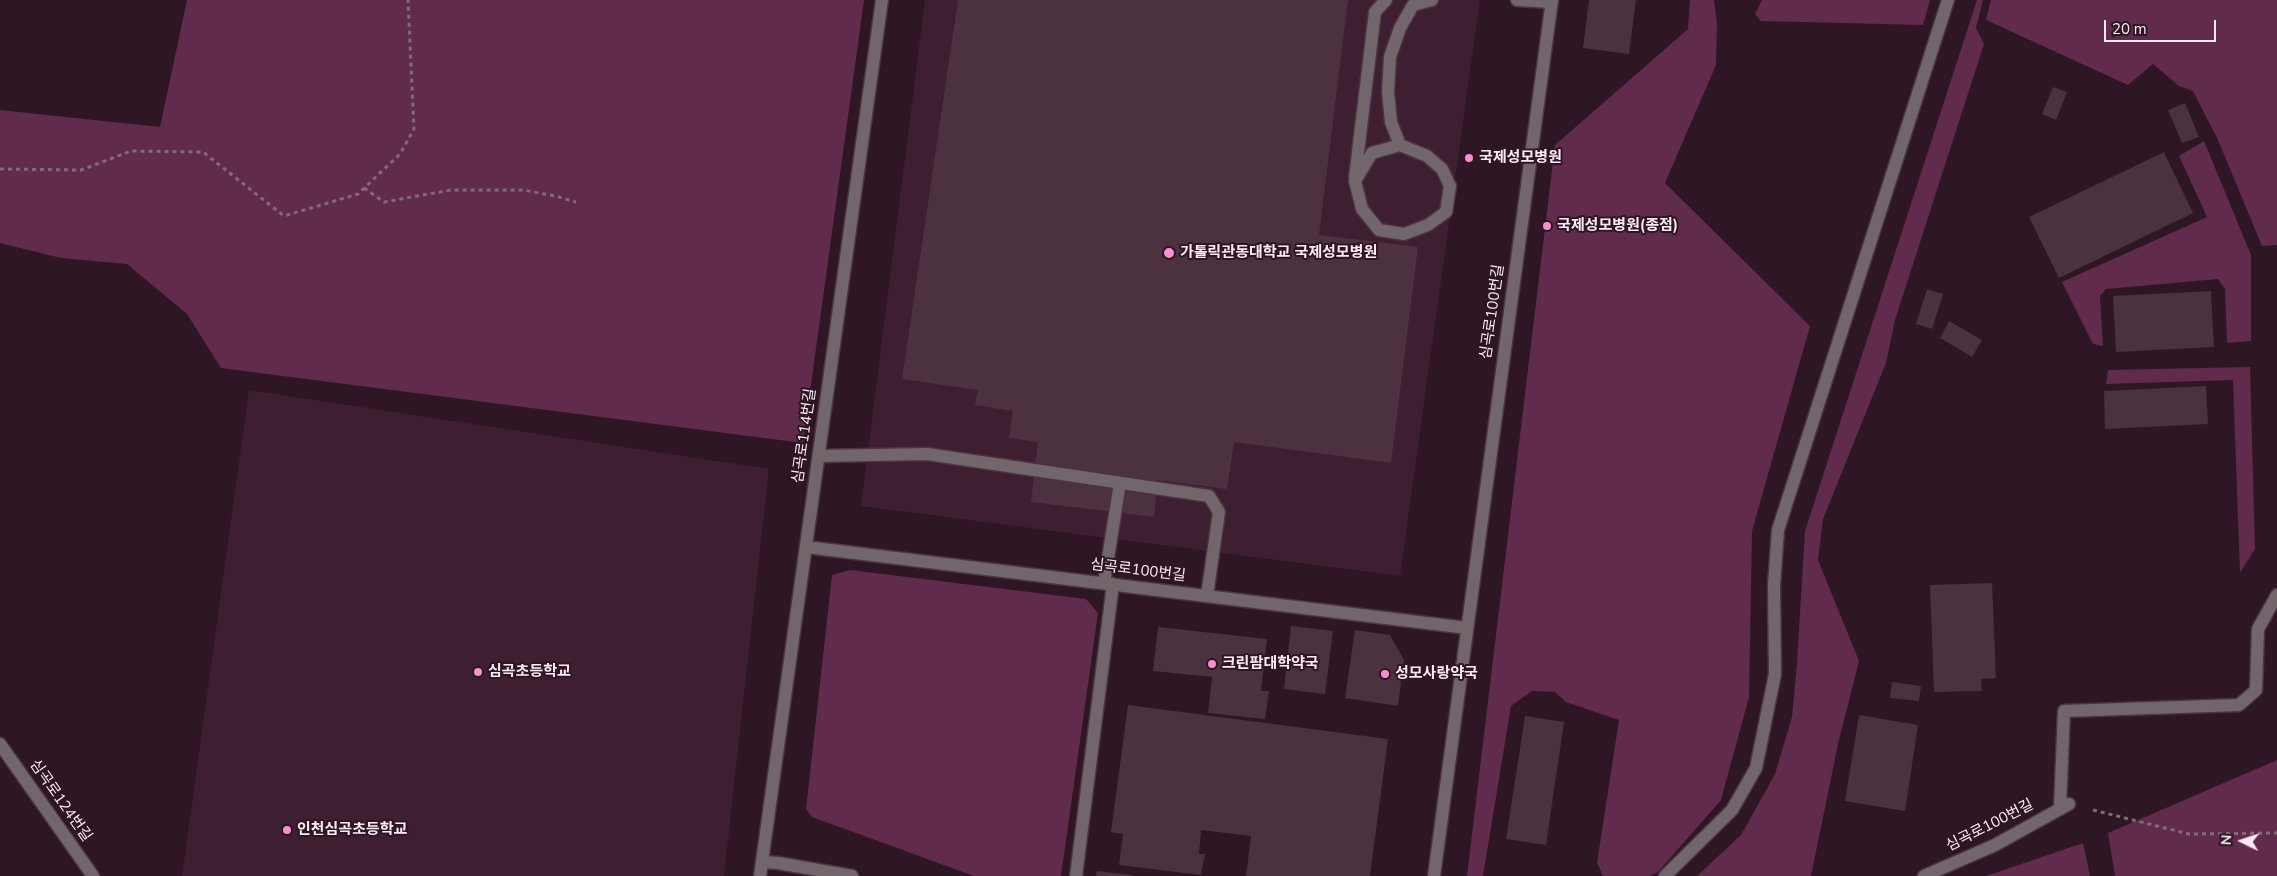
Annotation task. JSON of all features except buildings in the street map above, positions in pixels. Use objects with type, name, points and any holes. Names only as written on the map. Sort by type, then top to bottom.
[{"type":"street","name":"심곡로114번길","points":[[760,876],[882,0]]},
{"type":"street","points":[[1355,180],[1372,153],[1400,145],[1426,156],[1442,169],[1450,186],[1446,212],[1428,225],[1404,234],[1379,230],[1362,209],[1355,180],[1375,12],[1386,0]]},
{"type":"street","points":[[1400,145],[1391,122],[1388,92],[1390,57],[1400,28],[1413,5],[1432,0]]},
{"type":"street","points":[[1517,0],[1552,1]]},
{"type":"street","points":[[1665,876],[1732,810],[1756,768],[1775,674],[1774,585],[1778,530],[1948,0]]},
{"type":"street","name":"심곡로100번길","points":[[1434,876],[1552,1]]},
{"type":"street","points":[[819,456],[927,454],[1209,496],[1219,512],[1207,596]]},
{"type":"street","points":[[1076,876],[1120,483]]},
{"type":"street","name":"심곡로100번길","points":[[806,547],[1467,628]]},
{"type":"street","points":[[2064,806],[2064,711],[2238,705],[2256,690],[2258,630],[2277,594]]},
{"type":"street","name":"심곡로124번길","points":[[0,744],[93,876]]},
{"type":"street","name":"심곡로100번길","points":[[1924,876],[1995,845],[2064,806]]},
{"type":"street","points":[[762,862],[778,862],[852,876]]},
{"type":"path","points":[[0,169],[81,170],[131,151],[203,152],[284,216],[358,194],[400,154],[414,129],[408,0]]},
{"type":"path","points":[[364,188],[384,202],[451,190],[523,190],[576,202]]},
{"type":"path","points":[[2064,806],[2189,834],[2277,832]]},
{"type":"shaded area","points":[[187,0],[864,0],[803,443],[221,368],[187,314],[127,264],[61,258],[0,243],[0,110],[160,127]]},
{"type":"shaded area","name":"가톨릭관동대학교 국제성모병원","points":[[925,0],[1480,0],[1400,576],[861,506]]},
{"type":"shaded area","points":[[1690,0],[1714,0],[1717,24],[1716,65],[1665,183],[1810,326],[1752,531],[1749,697],[1721,800],[1658,872],[1650,876],[1603,876],[1597,863],[1619,720],[1566,702],[1555,692],[1532,691],[1511,706],[1483,876],[1467,876],[1555,145],[1688,29]]},
{"type":"shaded area","points":[[1762,0],[1930,0],[1923,25],[1761,21],[1755,14]]},
{"type":"shaded area","points":[[1977,0],[1983,0],[1976,28],[1984,44],[1895,320],[1886,363],[1823,519],[1818,560],[1859,661],[1838,744],[1811,876],[1697,876],[1741,835],[1775,774],[1792,717],[1805,531]]},
{"type":"shaded area","points":[[1991,0],[2277,0],[2277,245],[2262,246],[2218,140],[2193,91],[2179,86],[2153,64],[2128,85],[1986,20]]},
{"type":"shaded area","points":[[2204,141],[2251,255],[2251,341],[2227,343],[2225,289],[2218,279],[2106,289],[2100,296],[2103,346],[2093,344],[2062,282],[2207,217],[2179,156]]},
{"type":"shaded area","points":[[2250,367],[2255,549],[2240,573],[2233,380],[2106,384],[2108,370]]},
{"type":"shaded area","name":"심곡초등학교","points":[[249,390],[769,469],[724,876],[182,876]]},
{"type":"shaded area","points":[[850,570],[1086,599],[1098,613],[1061,876],[974,876],[812,817],[806,809],[832,575]]},
{"type":"shaded area","points":[[2277,760],[2277,876],[2115,876],[2108,833]]},
{"type":"shaded area","points":[[2083,843],[2090,876],[1986,876]]},
{"type":"place","name":"국제성모병원","points":[[1469,158]]},
{"type":"place","name":"국제성모병원(종점)","points":[[1547,226]]},
{"type":"place","name":"가톨릭관동대학교 국제성모병원","points":[[1169,253]]},
{"type":"place","name":"크린팜대학약국","points":[[1212,664]]},
{"type":"place","name":"심곡초등학교","points":[[478,672]]},
{"type":"place","name":"성모사랑약국","points":[[1385,674]]},
{"type":"place","name":"인천심곡초등학교","points":[[287,830]]}]
